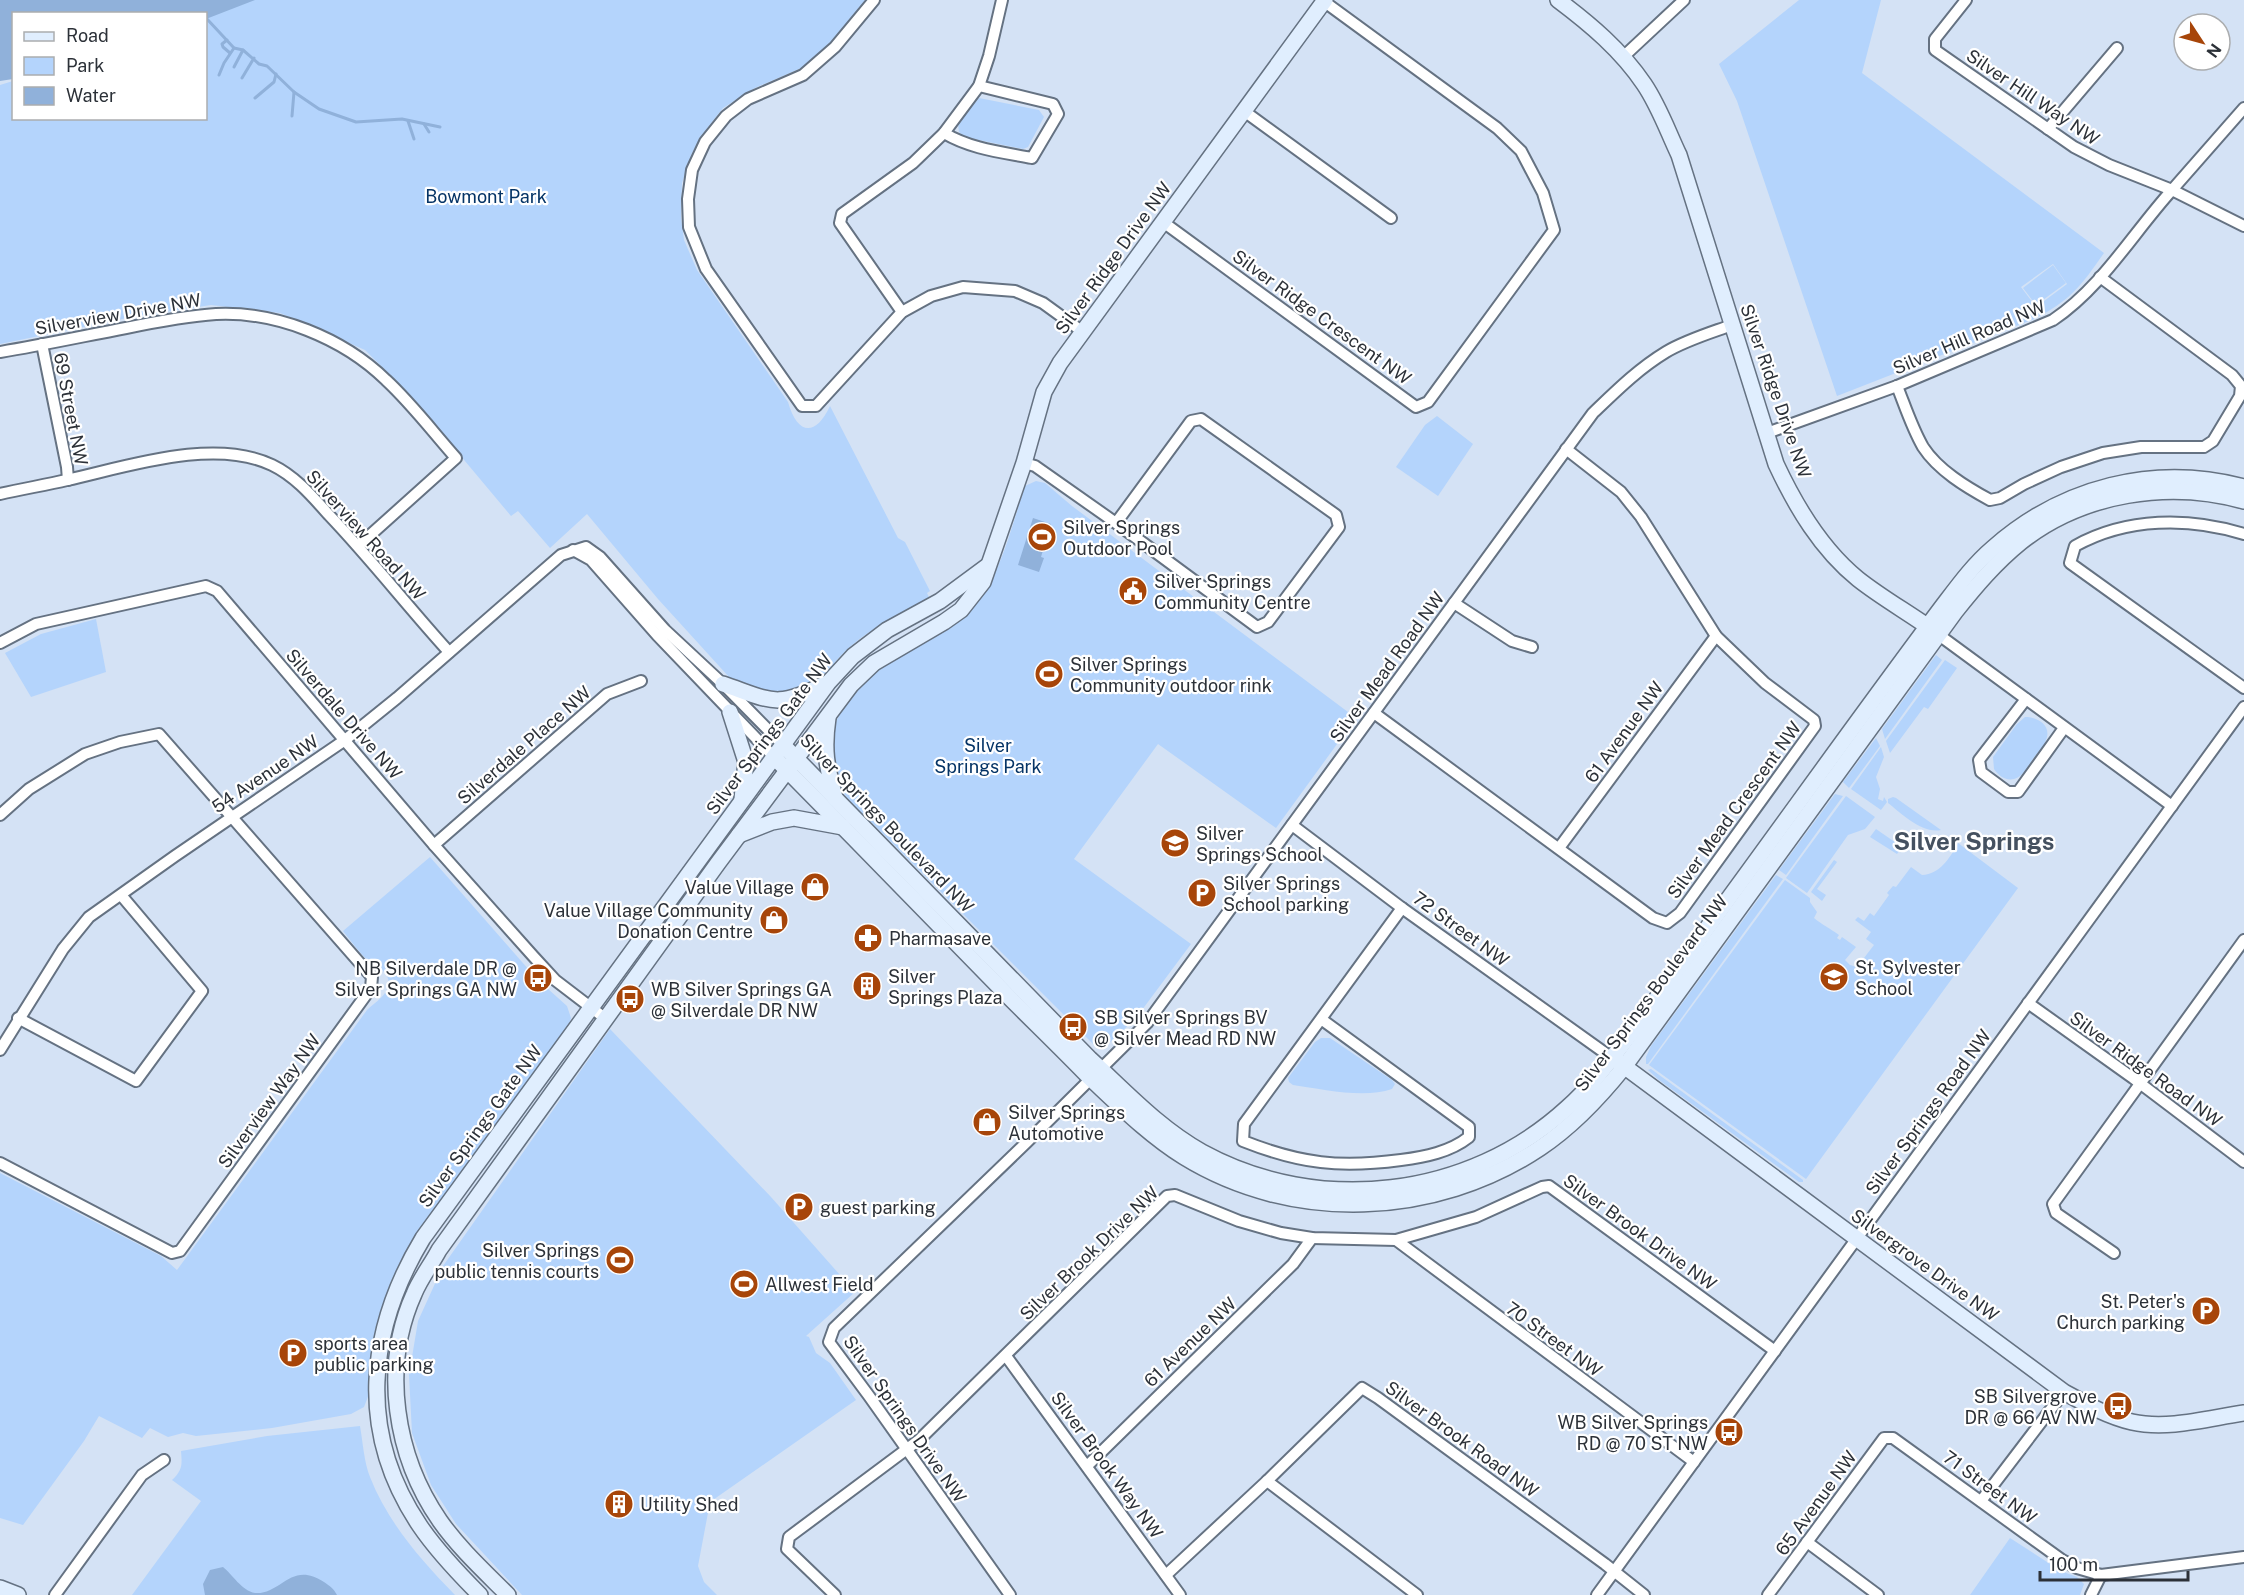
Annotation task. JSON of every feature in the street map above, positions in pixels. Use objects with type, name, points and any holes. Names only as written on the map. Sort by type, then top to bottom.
[{"type":"street","points":[[874,0],[836,47],[803,75],[748,99],[726,116],[705,142],[692,170],[688,200],[689,227],[706,269],[802,406],[816,406],[902,312],[931,296],[963,287],[1015,291],[1043,303],[1083,332]]},
{"type":"street","points":[[902,312],[840,223],[842,214],[913,164],[944,133],[980,86],[1002,0]]},
{"type":"street","name":"Silver Ridge Drive NW","points":[[986,567],[1024,463],[1044,392],[1060,363],[1323,0]]},
{"type":"street","name":"Silver Ridge Crescent NW","points":[[1163,222],[1416,407],[1428,402],[1554,230],[1542,193],[1521,151],[1497,128],[1323,0]]},
{"type":"street","name":"Silver Ridge Drive NW","points":[[1557,0],[1607,39],[1623,57],[1645,85],[1679,155],[1776,464],[1792,500],[1812,529],[1835,558],[1858,579],[2172,806]]},
{"type":"street","points":[[1623,57],[1684,0]]},
{"type":"street","name":"Silver Hill Way NW","points":[[1966,0],[1935,39],[1935,50],[2074,147],[2109,165],[2172,190],[2244,226]]},
{"type":"street","points":[[2048,129],[2117,48]]},
{"type":"street","points":[[944,133],[957,141],[981,148],[1032,158],[1058,114],[1053,104],[980,86]]},
{"type":"street","points":[[2172,190],[2244,108]]},
{"type":"street","points":[[1244,111],[1391,218]]},
{"type":"street","name":"Silver Hill Road NW","points":[[1767,433],[1897,386],[2054,320],[2071,308],[2100,278],[2172,190]]},
{"type":"street","points":[[1897,386],[1924,448],[1938,464],[1957,479],[1990,500],[2000,498],[2061,467],[2103,453],[2141,447],[2204,447],[2213,441],[2240,396],[2241,386],[2232,375],[2100,278]]},
{"type":"street","name":"Silverview Drive NW","points":[[0,352],[181,317],[218,314],[277,321],[309,331],[354,356],[386,379],[456,458],[358,546]]},
{"type":"street","name":"Silver Mead Road NW","points":[[1096,1074],[1147,1023],[1593,413],[1630,377],[1667,351],[1732,325]]},
{"type":"street","name":"69 Street NW","points":[[42,345],[68,480]]},
{"type":"street","points":[[1024,463],[1035,466],[1257,627],[1268,622],[1339,527],[1336,514],[1201,419],[1191,421],[1116,524]]},
{"type":"street","name":"Silver Mead Crescent NW","points":[[1374,713],[1653,918],[1667,923],[1680,914],[1815,726],[1814,720],[1766,683],[1716,636],[1641,517],[1621,492],[1566,449]]},
{"type":"street","name":"Silverview Road NW","points":[[0,494],[119,467],[190,454],[244,456],[271,464],[296,480],[358,546],[449,652]]},
{"type":"street","name":"Silver Springs Boulevard NW","points":[[574,550],[586,547],[600,556],[665,630],[723,684],[843,827],[1096,1074],[1187,1143],[1216,1159],[1280,1182],[1311,1188],[1364,1191],[1398,1188],[1436,1180],[1473,1168],[1507,1152],[1539,1131],[1569,1107],[1618,1062],[1933,631],[1971,570],[2015,529],[2063,501],[2104,486],[2155,478],[2187,477],[2216,480],[2244,487]]},
{"type":"street","name":"Silver Springs Boulevard NW","points":[[1933,631],[2004,556],[2040,529],[2082,507],[2146,492],[2172,491],[2210,494],[2244,501]]},
{"type":"street","points":[[2244,534],[2197,523],[2138,525],[2095,535],[2075,546],[2070,563],[2244,688]]},
{"type":"street","name":"Silver Springs Boulevard NW","points":[[574,550],[591,560],[730,712],[778,751]]},
{"type":"street","name":"54 Avenue NW","points":[[0,1050],[63,949],[89,917],[345,740],[561,555],[574,550]]},
{"type":"street","name":"Silver Springs Gate NW","points":[[480,1595],[455,1570],[420,1527],[402,1496],[381,1435],[377,1369],[382,1334],[405,1269],[423,1238],[828,683],[853,656],[887,630],[940,601],[986,567]]},
{"type":"street","name":"Silver Springs Gate NW","points":[[508,1595],[440,1521],[421,1489],[402,1436],[396,1396],[396,1362],[414,1294],[439,1250],[791,764],[851,685],[874,663],[961,610],[983,582],[986,567]]},
{"type":"street","name":"Silverdale Drive NW","points":[[0,643],[36,624],[206,586],[217,591],[434,845],[555,980],[606,1019]]},
{"type":"street","points":[[1454,603],[1512,641],[1532,647]]},
{"type":"street","name":"61 Avenue NW","points":[[1559,848],[1716,636]]},
{"type":"street","name":"Silverdale Place NW","points":[[434,845],[607,694],[641,681]]},
{"type":"street","points":[[723,684],[755,697],[781,700],[797,698],[828,683]]},
{"type":"street","points":[[2026,699],[1979,760],[1981,772],[2008,792],[2018,792],[2064,728]]},
{"type":"street","name":"Silver Springs Road NW","points":[[1597,1595],[2244,707]]},
{"type":"street","points":[[730,712],[747,762],[742,801]]},
{"type":"street","points":[[829,714],[824,743],[835,798]]},
{"type":"street","points":[[0,815],[28,789],[85,754],[120,742],[159,734],[231,817]]},
{"type":"street","name":"Silver Springs Boulevard NW","points":[[791,764],[835,798],[1096,1074]]},
{"type":"street","name":"Silverview Way NW","points":[[0,1163],[172,1252],[180,1251],[371,988],[372,977],[231,817]]},
{"type":"street","points":[[739,836],[772,822],[794,818],[843,827]]},
{"type":"street","name":"72 Street NW","points":[[1292,825],[1402,908],[1618,1062]]},
{"type":"street","points":[[18,1018],[136,1081],[202,991],[121,895]]},
{"type":"street","points":[[1321,1020],[1469,1127],[1469,1137],[1456,1147],[1426,1156],[1364,1165],[1311,1161],[1275,1154],[1243,1141],[1244,1124],[1402,908]]},
{"type":"street","points":[[2114,1253],[2056,1213],[2053,1204],[2244,940]]},
{"type":"street","name":"Silver Ridge Road NW","points":[[2028,1003],[2244,1162]]},
{"type":"street","name":"Silvergrove Drive NW","points":[[1618,1062],[2064,1392],[2109,1415],[2135,1422],[2182,1422],[2244,1413]]},
{"type":"street","name":"Silver Springs Drive NW","points":[[1010,1595],[829,1342],[834,1328],[1096,1074]]},
{"type":"street","name":"Silver Brook Drive NW","points":[[835,1595],[787,1549],[789,1537],[906,1450],[1006,1356],[1167,1196],[1175,1195],[1239,1221],[1281,1233],[1312,1238],[1396,1240],[1476,1217],[1542,1187],[1549,1186],[1775,1351]]},
{"type":"street","name":"61 Avenue NW","points":[[1087,1466],[1293,1264],[1312,1238]]},
{"type":"street","name":"70 Street NW","points":[[1396,1240],[1694,1462]]},
{"type":"street","name":"Silver Brook Way NW","points":[[1006,1356],[1180,1595]]},
{"type":"street","name":"Silver Brook Road NW","points":[[1166,1575],[1267,1481],[1358,1390],[1365,1389],[1614,1572]]},
{"type":"street","points":[[1981,1501],[2064,1392]]},
{"type":"street","name":"65 Avenue NW","points":[[1768,1595],[1884,1438],[1893,1438]]},
{"type":"street","name":"71 Street NW","points":[[1893,1438],[2062,1560],[2077,1568],[2101,1575],[2244,1557]]},
{"type":"street","points":[[55,1595],[142,1475],[164,1460]]},
{"type":"street","points":[[1267,1481],[1417,1595]]},
{"type":"street","points":[[1807,1542],[1878,1595]]},
{"type":"street","points":[[1614,1572],[1644,1595]]},
{"type":"street","points":[[2091,1595],[2101,1575]]},
{"type":"street","points":[[0,1588],[18,1595]]},
{"type":"green space","name":"Bowmont Park","points":[[251,0],[868,0],[825,49],[806,66],[755,88],[723,108],[702,135],[692,153],[682,183],[681,218],[684,240],[697,270],[788,402],[796,421],[801,426],[812,427],[824,416],[830,406],[898,538],[905,542],[930,591],[927,593],[930,599],[869,632],[846,650],[820,678],[805,688],[783,694],[760,692],[729,677],[658,599],[587,514],[550,548],[518,511],[511,516],[408,393],[365,350],[280,313],[211,305],[132,317],[0,344],[0,85],[12,81],[12,120],[207,120],[207,17]]},
{"type":"green space","points":[[1799,0],[1881,0],[1862,73],[2104,253],[2089,275],[2074,291],[2034,319],[1837,396],[1737,101],[1719,64]],"holes":[[[2053,264],[2067,284],[2036,307],[2021,287]]]},
{"type":"green space","points":[[979,98],[1039,110],[1044,117],[1028,147],[1023,149],[964,137],[959,132],[958,124]]},
{"type":"green space","points":[[2053,265],[2066,283],[2036,305],[2023,288]]},
{"type":"green space","points":[[1437,416],[1473,444],[1438,496],[1396,467],[1425,425]]},
{"type":"green space","name":"Silver Springs Park","points":[[1036,481],[1045,483],[1072,506],[1356,718],[1276,828],[1158,744],[1074,859],[1191,944],[1136,1018],[1106,1046],[1095,1046],[850,801],[837,782],[832,757],[833,729],[853,694],[873,674],[893,659],[953,626],[981,598],[1004,552],[1025,486]]},
{"type":"green space","points":[[96,619],[106,672],[31,697],[5,653],[41,634]]},
{"type":"green space","points":[[1936,655],[1942,660],[1885,739],[1882,729]]},
{"type":"green space","points":[[1945,660],[1957,668],[1928,709],[1924,707],[1890,753],[1886,741]]},
{"type":"green space","points":[[2025,717],[2043,723],[2047,730],[2046,740],[2023,774],[2014,779],[2005,778],[1994,769],[1993,757],[2017,724]]},
{"type":"green space","points":[[1876,738],[1880,746],[1849,788],[1843,782]]},
{"type":"green space","points":[[1881,747],[1884,757],[1876,777],[1880,789],[1878,799],[1883,801],[1884,797],[1887,802],[1881,810],[1851,789]]},
{"type":"green space","points":[[1835,794],[1843,796],[1786,875],[1779,870]]},
{"type":"green space","points":[[1846,796],[1875,817],[1865,829],[1848,835],[1807,893],[1786,878]]},
{"type":"green space","points":[[1893,797],[1941,830],[1927,829],[1912,822],[1888,803],[1888,799]]},
{"type":"green space","points":[[1876,829],[1902,847],[1897,854],[1870,837]]},
{"type":"green space","name":"St. Sylvester School","points":[[1958,843],[2018,888],[1806,1179],[1649,1065],[1785,880],[1810,898],[1817,912],[1814,918],[1839,935],[1837,938],[1840,940],[1842,937],[1856,947],[1845,960],[1857,967],[1874,945],[1866,939],[1871,932],[1855,920],[1858,917],[1864,921],[1870,913],[1874,916],[1889,895],[1887,893],[1893,886],[1896,887],[1911,867],[1922,875],[1934,872],[1948,859]]},
{"type":"green space","points":[[430,857],[537,979],[567,1006],[571,1018],[568,1028],[412,1244],[391,1281],[376,1327],[371,1355],[371,1389],[364,1407],[351,1414],[272,1428],[196,1436],[183,1433],[168,1437],[150,1428],[142,1438],[99,1416],[84,1441],[23,1525],[0,1518],[0,1173],[161,1256],[177,1270],[367,1010],[381,998],[388,988],[388,978],[384,972],[368,961],[343,931]]},
{"type":"green space","points":[[1834,860],[1837,862],[1817,889],[1826,895],[1822,901],[1811,892]]},
{"type":"green space","points":[[1776,875],[1783,879],[1646,1064],[1646,1057],[1651,1046]]},
{"type":"green space","points":[[610,1029],[771,1197],[855,1292],[806,1336],[809,1337],[816,1353],[830,1363],[856,1400],[710,1502],[698,1566],[704,1582],[717,1595],[522,1595],[456,1524],[431,1485],[412,1433],[409,1375],[418,1321],[443,1266]]},
{"type":"green space","points":[[1321,1038],[1330,1038],[1392,1080],[1395,1084],[1392,1089],[1356,1093],[1293,1085],[1288,1078],[1315,1042]]},
{"type":"green space","points":[[1651,1069],[1803,1182],[1799,1182],[1659,1080],[1648,1070]]},
{"type":"green space","points":[[360,1426],[368,1471],[377,1494],[406,1540],[455,1595],[132,1595],[201,1501],[172,1480],[181,1467],[181,1451],[267,1436]]},
{"type":"green space","points":[[2010,1538],[2061,1571],[2077,1577],[2084,1584],[2080,1595],[1970,1595]]},
{"type":"water","points":[[0,0],[255,0],[207,19],[207,12],[12,12],[12,79],[0,81]]},
{"type":"water","points":[[1033,518],[1051,524],[1039,572],[1018,565]]},
{"type":"water","points":[[223,1567],[250,1592],[264,1592],[295,1576],[303,1575],[313,1576],[324,1582],[337,1595],[205,1595],[203,1584],[210,1570]]},
{"type":"waterway","points":[[207,19],[234,48],[243,50],[259,64],[267,66],[294,92],[319,109],[356,122],[402,119],[440,127]]},
{"type":"waterway","points":[[227,40],[222,44],[230,53]]},
{"type":"waterway","points":[[219,75],[234,48]]},
{"type":"waterway","points":[[234,67],[243,50]]},
{"type":"waterway","points":[[242,78],[254,58]]},
{"type":"waterway","points":[[255,98],[274,82],[276,74]]},
{"type":"waterway","points":[[292,116],[294,92]]},
{"type":"waterway","points":[[408,121],[414,139]]},
{"type":"waterway","points":[[424,124],[429,132]]},
{"type":"place","name":"Silver Springs Outdoor Pool","points":[[1042,537]]},
{"type":"place","name":"Silver Springs Community Centre","points":[[1133,591]]},
{"type":"place","name":"Silver Springs Community outdoor rink","points":[[1049,674]]},
{"type":"place","name":"Silver Springs School","points":[[1175,843]]},
{"type":"place","name":"Value Village","points":[[815,887]]},
{"type":"place","name":"Silver Springs School parking","points":[[1202,893]]},
{"type":"place","name":"Value Village Community Donation Centre","points":[[774,920]]},
{"type":"place","name":"Pharmasave","points":[[868,938]]},
{"type":"place","name":"St. Sylvester School","points":[[1834,977]]},
{"type":"place","name":"NB Silverdale DR @ Silver Springs GA NW","points":[[538,978]]},
{"type":"place","name":"Silver Springs Plaza","points":[[867,986]]},
{"type":"place","name":"WB Silver Springs GA @ Silverdale DR NW","points":[[630,999]]},
{"type":"place","name":"SB Silver Springs BV @ Silver Mead RD NW","points":[[1073,1027]]},
{"type":"place","name":"Silver Springs Automotive","points":[[987,1122]]},
{"type":"place","name":"guest parking","points":[[799,1207]]},
{"type":"place","name":"Silver Springs public tennis courts","points":[[620,1260]]},
{"type":"place","name":"Allwest Field","points":[[744,1284]]},
{"type":"place","name":"St. Peter's Church parking","points":[[2206,1311]]},
{"type":"place","name":"sports area public parking","points":[[293,1353]]},
{"type":"place","name":"SB Silvergrove DR @ 66 AV NW","points":[[2118,1406]]},
{"type":"place","name":"WB Silver Springs RD @ 70 ST NW","points":[[1729,1432]]},
{"type":"place","name":"Utility Shed","points":[[619,1504]]},
{"type":"district","name":"Silver Springs","points":[[1974,841]]}]
